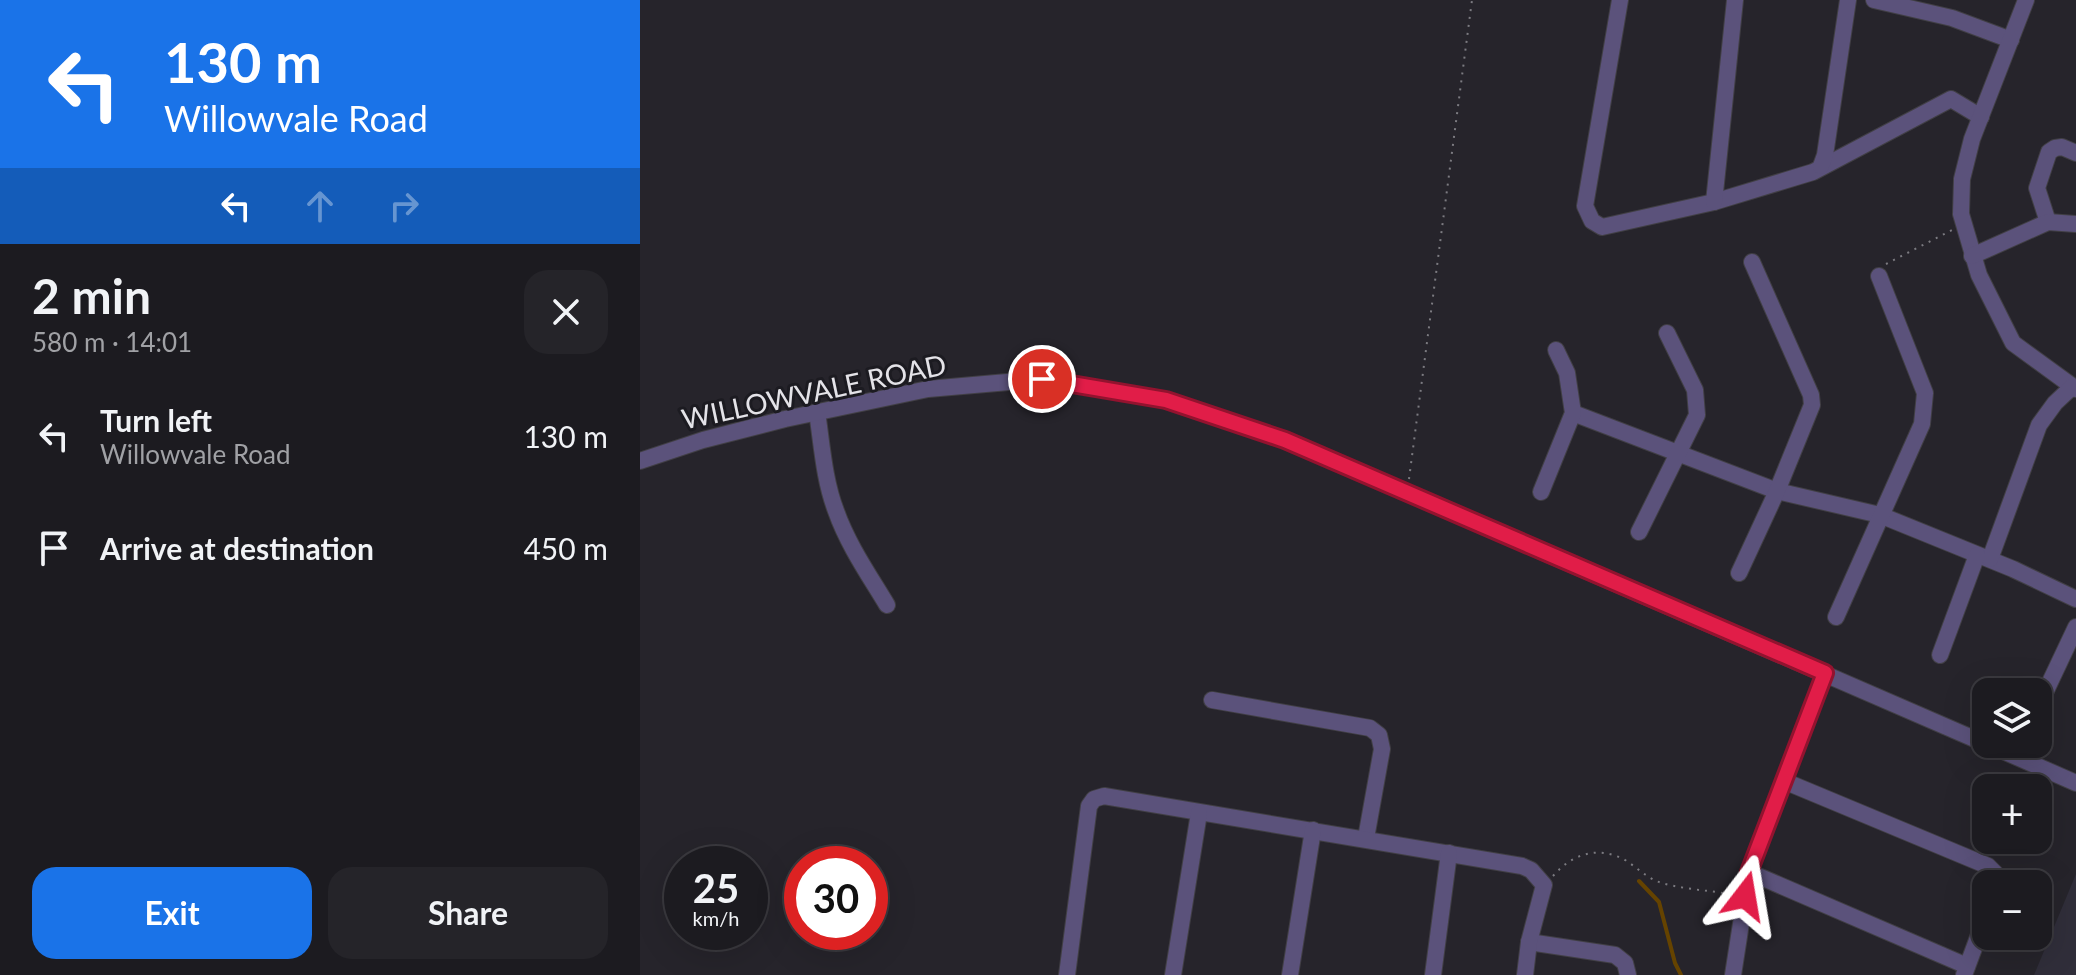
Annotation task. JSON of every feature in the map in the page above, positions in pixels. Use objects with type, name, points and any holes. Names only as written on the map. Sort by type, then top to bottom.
[{"type":"street","points":[[1620,0],[1585,206],[1592,221],[1602,227],[1714,202],[1813,172],[1951,99],[1981,117]]},
{"type":"street","points":[[1714,202],[1735,0]]},
{"type":"street","points":[[1821,166],[1848,0]]},
{"type":"street","points":[[1874,0],[1952,18],[2011,40]]},
{"type":"street","points":[[1940,655],[2039,425],[2055,403],[2074,388],[2013,343],[1972,256],[1961,214],[1962,179],[1981,117],[2026,0]]},
{"type":"street","points":[[2048,222],[2037,188],[2049,152],[2062,147],[2076,153]]},
{"type":"street","points":[[1972,256],[2048,222],[2076,224]]},
{"type":"street","points":[[1739,573],[1812,405],[1811,395],[1752,262]]},
{"type":"street","points":[[1836,617],[1922,424],[1925,393],[1879,276]]},
{"type":"street","points":[[1639,532],[1697,415],[1695,390],[1667,333]]},
{"type":"street","points":[[1541,492],[1573,413],[1567,373],[1556,350]]},
{"type":"street","name":"WILLOWVALE ROAD","points":[[640,461],[703,440],[928,389],[1042,379],[1166,400],[1285,440],[1972,738]]},
{"type":"street","points":[[817,412],[829,490],[835,509],[855,551],[887,605]]},
{"type":"street","points":[[1573,413],[1777,491],[1880,515],[2076,599]]},
{"type":"street","points":[[2052,678],[2076,627]]},
{"type":"street","points":[[1733,975],[1749,872],[1825,673]]},
{"type":"street","points":[[1212,700],[1370,728],[1379,735],[1382,749],[1366,838]]},
{"type":"street","name":"WILLOWVALE ROAD","points":[[2018,758],[2076,783]]},
{"type":"street","points":[[1784,781],[1992,870]]},
{"type":"street","points":[[1067,975],[1089,806],[1094,799],[1104,796],[1522,866],[1531,870],[1544,885],[1529,942],[1525,975]]},
{"type":"street","points":[[1173,975],[1199,813]]},
{"type":"street","points":[[1290,975],[1313,830]]},
{"type":"street","points":[[1433,975],[1449,853]]},
{"type":"street","points":[[1749,872],[1965,970],[1973,950]]},
{"type":"street","points":[[1529,942],[1615,955],[1625,963],[1628,975]]},
{"type":"path","points":[[1407,492],[1472,0]]},
{"type":"path","points":[[1879,276],[1886,264],[1964,224]]},
{"type":"path","points":[[1544,885],[1565,863],[1583,853],[1599,852],[1623,858],[1655,881],[1745,896]]},
{"type":"shaded area","points":[[2076,874],[2076,975],[2034,975],[2044,950],[2052,950],[2052,932]]},
{"type":"waterway","points":[[1639,881],[1659,902],[1681,975]]},
{"type":"route","points":[[1042,379],[1166,400],[1285,440],[1825,673],[1749,872],[1745,896]]}]
